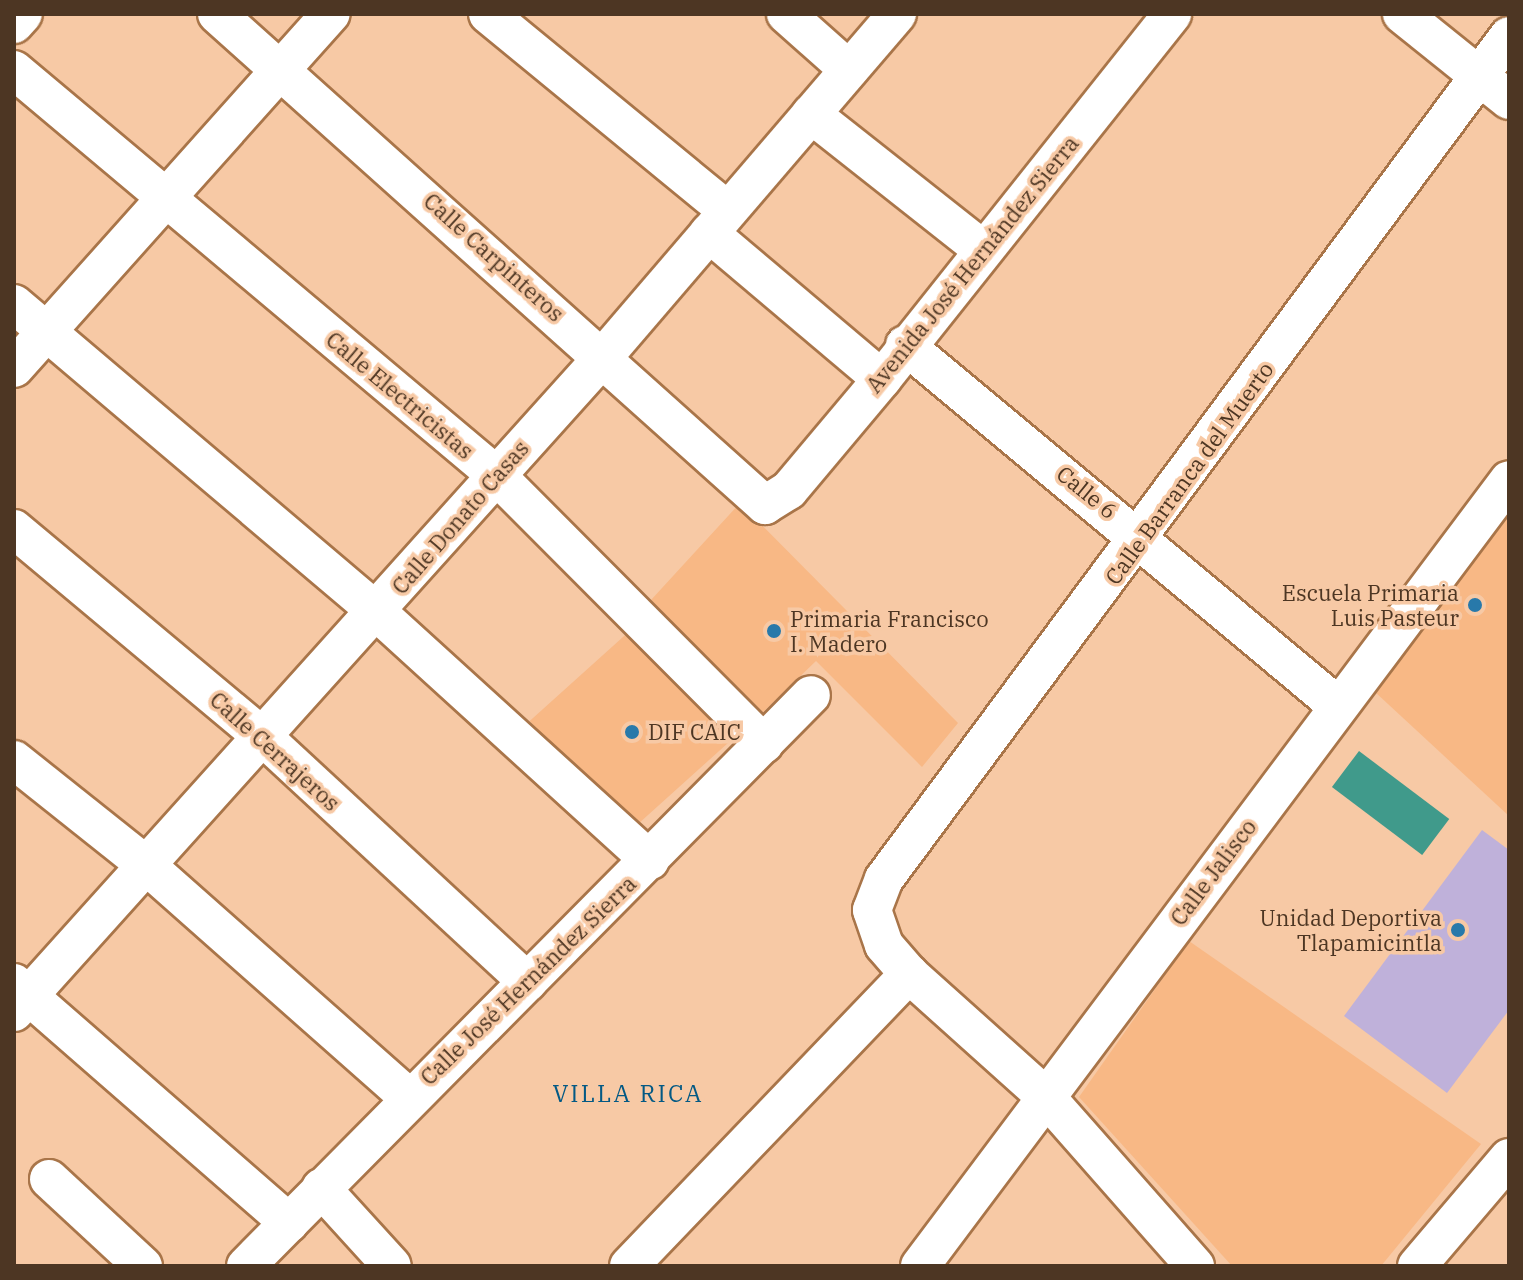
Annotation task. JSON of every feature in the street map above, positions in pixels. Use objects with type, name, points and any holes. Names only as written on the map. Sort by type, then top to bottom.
[{"type":"street","points":[[14,24],[23,14]]},
{"type":"street","name":"Calle Carpinteros","points":[[217,14],[284,70],[604,356],[765,505]]},
{"type":"street","points":[[14,368],[331,14]]},
{"type":"street","points":[[488,14],[718,222],[882,379]]},
{"type":"street","points":[[786,14],[849,70]]},
{"type":"street","name":"Calle Donato Casas","points":[[19,996],[146,865],[377,612],[495,474],[604,356],[897,14]]},
{"type":"street","name":"Avenida José Hernández Sierra","points":[[765,505],[789,490],[882,379],[905,345],[1172,14]]},
{"type":"street","points":[[1402,14],[1509,100]]},
{"type":"street","name":"Calle Barranca del Muerto","points":[[909,974],[884,945],[872,910],[884,879],[1142,538],[1509,36]]},
{"type":"street","name":"Calle Electricistas","points":[[14,70],[495,474],[764,744]]},
{"type":"street","points":[[811,114],[983,250]]},
{"type":"street","points":[[14,304],[377,612],[650,860]]},
{"type":"street","name":"Calle 6","points":[[905,345],[1142,538],[1338,706]]},
{"type":"street","name":"Calle Jalisco","points":[[920,1266],[1338,706],[1507,487]]},
{"type":"street","name":"Calle Cerrajeros","points":[[14,529],[262,736],[528,982]]},
{"type":"street","name":"Calle José Hernández Sierra","points":[[246,1266],[408,1097],[528,982],[811,695]]},
{"type":"street","points":[[14,760],[146,865],[408,1097]]},
{"type":"street","points":[[629,1266],[909,974],[1045,1096],[1195,1266]]},
{"type":"street","points":[[19,996],[289,1223]]},
{"type":"street","points":[[1417,1266],[1509,1158]]},
{"type":"street","points":[[49,1179],[143,1266]]},
{"type":"street","points":[[321,1188],[392,1266]]},
{"type":"shaded area","name":"Primaria Francisco I. Madero","points":[[740,503],[958,723],[922,767],[816,661],[762,713],[651,600]]},
{"type":"shaded area","name":"Escuela Primaria Luis Pasteur","points":[[1509,518],[1509,816],[1375,692]]},
{"type":"shaded area","name":"DIF CAIC","points":[[633,628],[733,739],[629,832],[530,721]]},
{"type":"shaded area","name":"Unidad Deportiva Tlapamicintla","points":[[1482,830],[1509,850],[1509,1010],[1447,1093],[1344,1016]]},
{"type":"shaded area","points":[[1189,941],[1481,1144],[1381,1266],[1232,1266],[1079,1097]]},
{"type":"water","points":[[1359,751],[1449,819],[1422,855],[1332,787]]},
{"type":"place","name":"Escuela Primaria Luis Pasteur","points":[[1475,605]]},
{"type":"place","name":"Primaria Francisco I. Madero","points":[[774,631]]},
{"type":"place","name":"DIF CAIC","points":[[632,732]]},
{"type":"place","name":"Unidad Deportiva Tlapamicintla","points":[[1458,930]]},
{"type":"district","name":"VILLA RICA","points":[[628,1094]]}]
